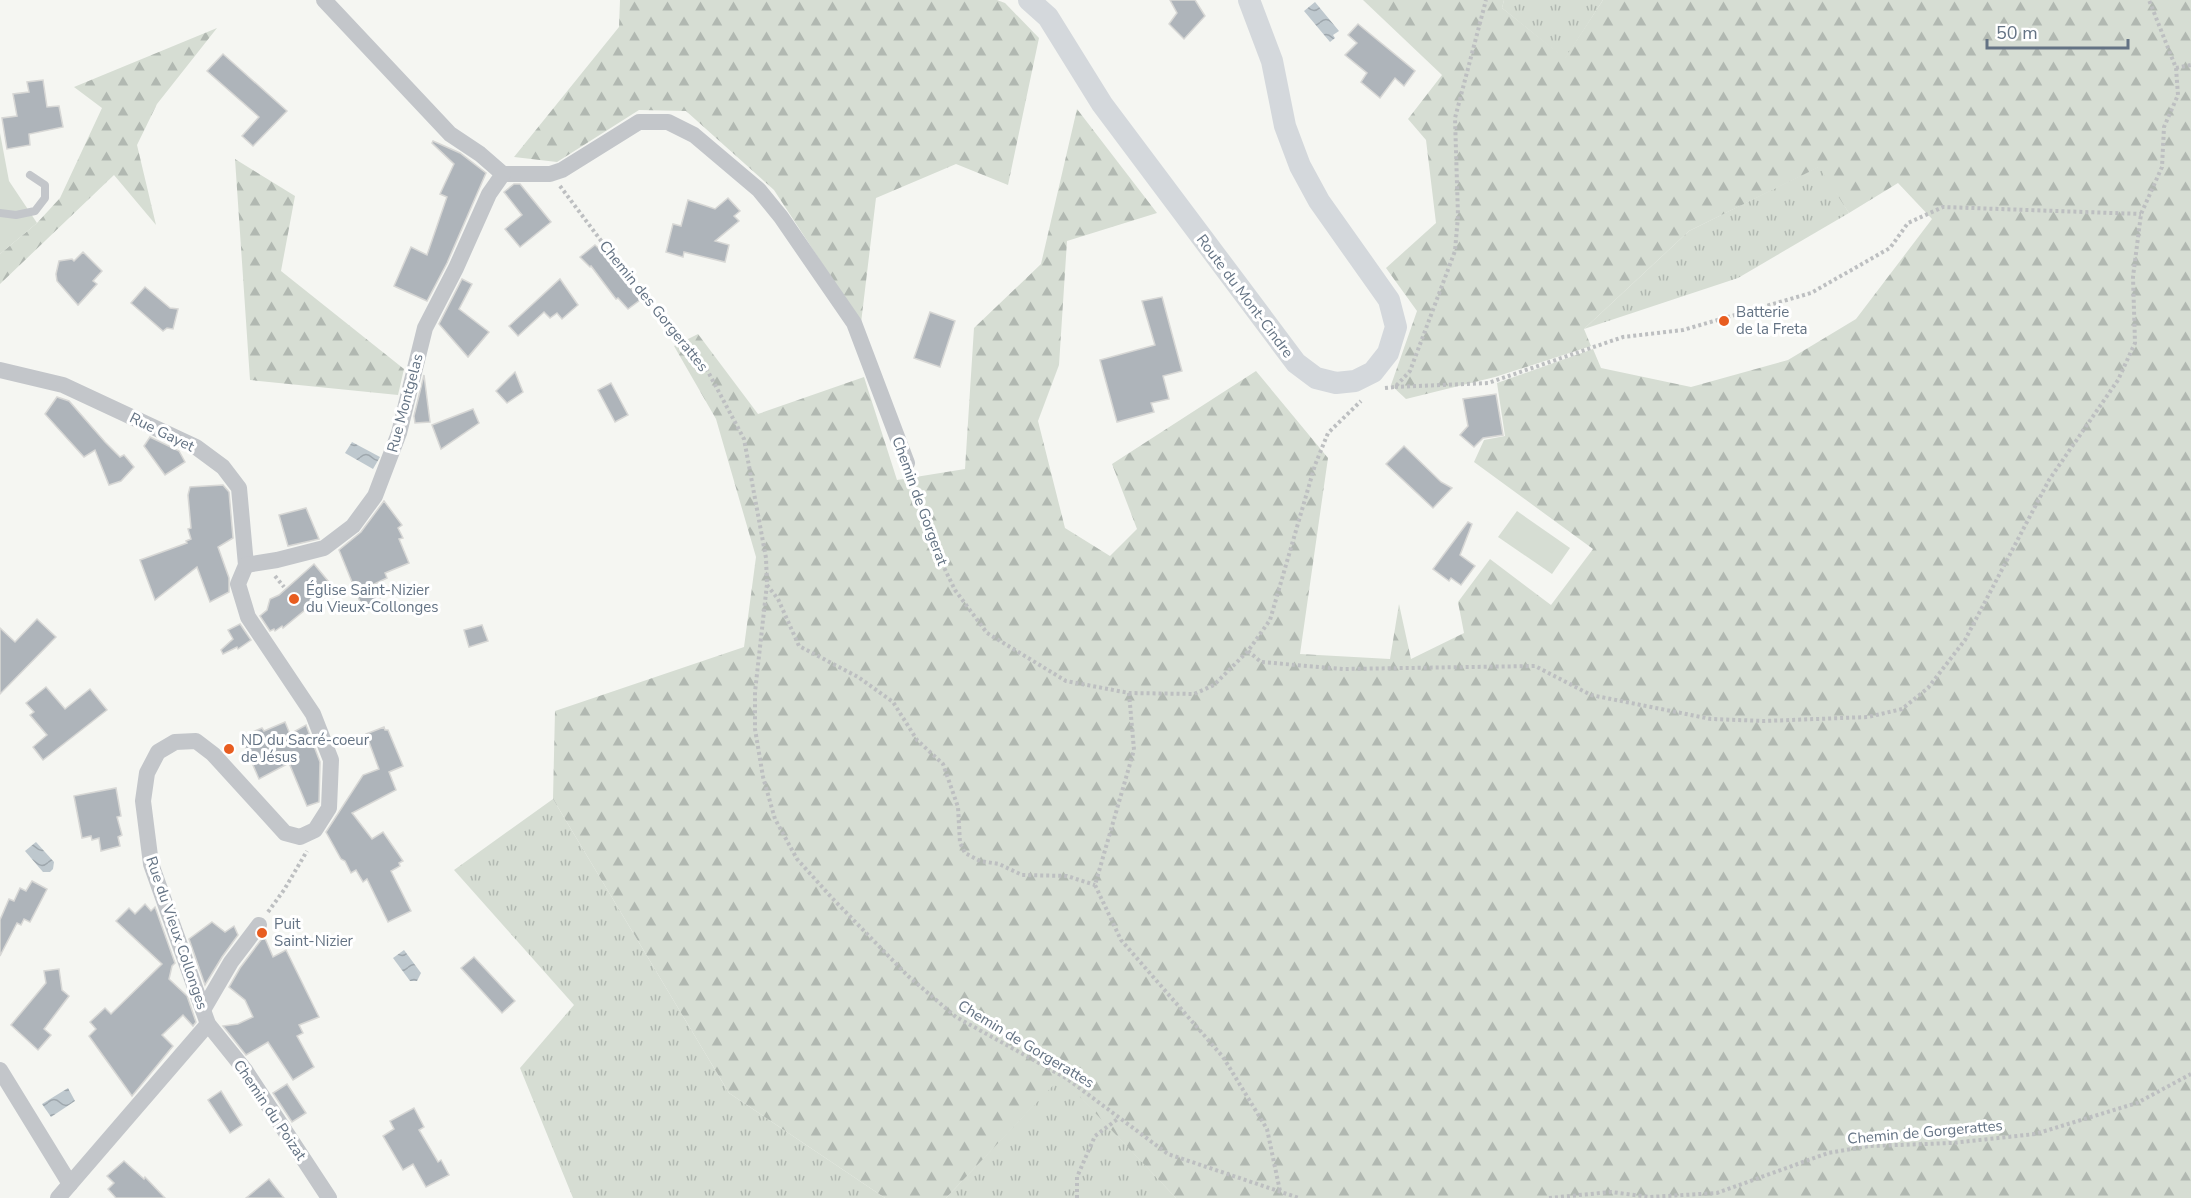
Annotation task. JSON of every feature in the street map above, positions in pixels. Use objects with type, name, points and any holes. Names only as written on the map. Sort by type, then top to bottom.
[{"type":"street","points":[[324,0],[450,134],[480,154],[503,174],[550,174]]},
{"type":"street","name":"Route du Mont-Cindre","points":[[1029,0],[1048,17],[1102,104],[1296,363],[1316,378],[1336,383],[1355,381],[1373,372],[1388,353],[1396,327],[1389,300],[1319,201],[1300,166],[1285,126],[1272,61],[1249,0]]},
{"type":"street","name":"Chemin de Gorgerat","points":[[550,174],[562,170],[639,122],[668,122],[694,135],[759,190],[854,323],[907,463]]},
{"type":"street","name":"Rue Montgelas","points":[[246,565],[324,548],[353,526],[375,496],[399,433],[425,328],[456,268],[489,194],[503,174]]},
{"type":"street","name":"Rue Gayet","points":[[0,370],[63,385],[196,447],[224,467],[239,489],[246,565]]},
{"type":"street","points":[[246,565],[238,584],[248,617],[314,714],[331,760],[329,807],[315,830]]},
{"type":"street","name":"Rue du Vieux Collonges","points":[[58,1198],[206,1017],[151,864],[143,801],[147,773],[158,752],[175,742],[196,741],[213,754],[285,833],[300,837],[315,830]]},
{"type":"street","points":[[206,1017],[231,962],[259,925]]},
{"type":"street","name":"Chemin du Poizat","points":[[206,1017],[245,1070],[329,1198]]},
{"type":"street","points":[[0,1070],[70,1184]]},
{"type":"lane","points":[[0,213],[16,215],[35,211],[45,198],[45,185],[30,175]]},
{"type":"path","points":[[1395,387],[1410,371],[1455,251],[1458,216],[1455,118],[1486,0]]},
{"type":"path","points":[[1248,651],[1261,662],[1343,669],[1535,666],[1591,695],[1711,719],[1764,721],[1868,717],[1902,709],[1928,688],[1965,640],[2049,480],[2122,371],[2135,344],[2133,277],[2141,214],[2163,167],[2164,127],[2178,95],[2176,69],[2149,0]]},
{"type":"path","points":[[2176,69],[2191,65]]},
{"type":"path","name":"Chemin des Gorgerattes","points":[[550,174],[641,294],[705,366],[744,439],[766,558],[767,584],[755,692],[755,729],[763,777],[775,819],[797,859],[908,976]]},
{"type":"path","points":[[1380,389],[1488,383],[1623,337],[1683,330],[1812,293],[1890,248],[1908,223],[1943,207],[2141,214]]},
{"type":"path","name":"Chemin de Gorgerat","points":[[907,463],[934,548],[955,590],[987,633],[1066,681],[1129,693],[1194,694],[1214,685],[1248,651],[1270,620],[1315,465],[1328,433],[1364,399]]},
{"type":"path","points":[[277,579],[284,587]]},
{"type":"path","points":[[767,584],[778,599],[799,646],[858,676],[893,702],[917,740],[943,764],[958,807],[960,843],[965,853],[980,861],[999,864],[1022,875],[1066,876],[1095,885]]},
{"type":"path","points":[[1129,693],[1134,750],[1095,885],[1121,940],[1223,1057],[1267,1129],[1280,1191]]},
{"type":"path","points":[[259,925],[306,855],[315,830]]},
{"type":"path","name":"Chemin de Gorgerattes","points":[[908,976],[956,1017],[1066,1078],[1168,1154],[1299,1198]]},
{"type":"path","name":"Chemin de Gorgerattes","points":[[1549,1198],[1611,1192],[1650,1197],[1717,1192],[1828,1153],[1860,1148],[1952,1143],[2035,1134],[2137,1103],[2191,1074]]},
{"type":"path","points":[[1077,1198],[1077,1177],[1095,1136],[1119,1118]]},
{"type":"green space","points":[[620,0],[997,0],[1005,3],[1039,38],[1008,185],[956,164],[876,198],[861,323],[774,190],[686,111],[639,110],[557,162],[514,157],[619,27]]},
{"type":"green space","points":[[1363,0],[1504,0],[1502,8],[1565,58],[1603,0],[2191,0],[2191,1198],[1176,1198],[1061,1077],[946,1198],[885,1198],[729,1093],[553,799],[555,711],[744,647],[756,557],[716,419],[674,346],[698,334],[758,414],[864,377],[897,480],[965,469],[974,328],[1041,264],[1077,109],[1157,213],[1067,241],[1059,365],[1038,421],[1065,528],[1110,556],[1137,529],[1112,464],[1256,371],[1328,458],[1300,654],[1390,659],[1399,604],[1411,659],[1464,633],[1458,602],[1490,559],[1551,605],[1593,549],[1474,462],[1484,440],[1505,436],[1497,383],[1593,349],[1601,368],[1691,387],[1788,360],[1856,319],[1932,219],[1898,183],[1849,213],[1819,167],[1689,231],[1584,329],[1591,346],[1495,377],[1406,399],[1391,385],[1417,311],[1386,268],[1436,223],[1426,140],[1408,119],[1442,75]]},
{"type":"green space","points":[[1504,0],[1603,0],[1565,59],[1502,8]]},
{"type":"green space","points":[[217,28],[157,104],[137,145],[156,225],[114,175],[0,284],[0,254],[37,223],[60,198],[102,108],[74,87]]},
{"type":"green space","points":[[0,133],[9,181],[37,223],[0,254]]},
{"type":"green space","points":[[235,159],[295,196],[281,271],[404,369],[398,395],[250,380]]},
{"type":"green space","points":[[1820,166],[1849,213],[1738,278],[1584,329],[1689,231]]},
{"type":"green space","points":[[1517,511],[1570,548],[1552,574],[1498,537]]},
{"type":"green space","points":[[553,799],[729,1093],[885,1198],[573,1198],[520,1068],[574,1005],[454,870]]},
{"type":"green space","points":[[1061,1076],[1176,1198],[946,1198]]},
{"type":"water","points":[[1315,2],[1339,31],[1333,35],[1335,38],[1330,42],[1304,11]]},
{"type":"water","points":[[352,442],[380,457],[373,469],[345,453]]},
{"type":"water","points":[[36,842],[54,862],[50,872],[43,872],[25,851]]},
{"type":"water","points":[[404,950],[421,973],[417,981],[410,981],[393,958]]},
{"type":"water","points":[[68,1088],[75,1101],[51,1117],[42,1104]]},
{"type":"building","points":[[1170,0],[1195,0],[1205,16],[1184,39],[1169,24],[1177,13]]},
{"type":"building","points":[[1358,24],[1415,71],[1404,86],[1395,78],[1380,98],[1361,82],[1367,73],[1345,55],[1357,43],[1348,35]]},
{"type":"building","points":[[223,54],[287,111],[253,146],[242,136],[259,117],[207,71]]},
{"type":"building","points":[[43,80],[47,107],[59,106],[63,127],[29,134],[30,145],[7,149],[2,118],[17,116],[13,94],[29,92],[27,82]]},
{"type":"building","points":[[433,141],[460,153],[486,173],[447,263],[427,301],[394,286],[411,247],[427,255],[447,197],[440,194],[454,164],[432,143]]},
{"type":"building","points":[[514,184],[520,184],[551,222],[520,247],[505,229],[522,215],[504,192]]},
{"type":"building","points":[[728,198],[740,211],[734,216],[739,221],[715,241],[729,245],[725,262],[684,252],[683,257],[666,252],[673,224],[681,226],[688,200],[715,209]]},
{"type":"building","points":[[595,245],[605,254],[640,300],[628,309],[618,298],[616,299],[591,266],[580,257]]},
{"type":"building","points":[[83,252],[102,271],[93,281],[97,284],[78,305],[57,281],[56,274],[59,261],[72,259],[74,261]]},
{"type":"building","points":[[462,279],[472,284],[459,309],[489,332],[468,357],[439,324]]},
{"type":"building","points":[[560,279],[578,305],[562,319],[557,313],[550,318],[544,312],[518,336],[509,326]]},
{"type":"building","points":[[145,287],[170,308],[178,309],[173,329],[167,328],[163,331],[131,303]]},
{"type":"building","points":[[1162,297],[1182,371],[1163,376],[1169,399],[1151,403],[1154,412],[1117,422],[1100,360],[1155,345],[1142,301]]},
{"type":"building","points":[[930,312],[955,321],[940,367],[914,358]]},
{"type":"building","points":[[515,372],[523,392],[507,403],[496,391]]},
{"type":"building","points":[[424,375],[430,422],[415,423],[414,416]]},
{"type":"building","points":[[611,383],[628,415],[615,422],[598,390]]},
{"type":"building","points":[[1496,394],[1503,435],[1483,438],[1474,447],[1460,435],[1468,426],[1463,399]]},
{"type":"building","points":[[57,397],[69,401],[105,442],[120,457],[124,455],[134,467],[121,481],[109,485],[95,450],[84,457],[45,414]]},
{"type":"building","points":[[473,409],[479,423],[441,449],[432,425]]},
{"type":"building","points":[[150,437],[179,451],[185,462],[165,475],[144,446]]},
{"type":"building","points":[[1404,446],[1441,482],[1452,488],[1433,508],[1386,464]]},
{"type":"building","points":[[223,485],[229,492],[233,538],[218,547],[229,578],[229,592],[210,602],[197,567],[155,600],[140,560],[187,543],[186,541],[191,539],[188,529],[191,528],[188,495],[190,487]]},
{"type":"building","points":[[384,501],[402,525],[398,528],[403,538],[399,539],[409,563],[385,573],[387,578],[372,585],[380,598],[363,609],[339,550],[361,532]]},
{"type":"building","points":[[306,508],[319,539],[288,546],[279,515]]},
{"type":"building","points":[[1468,522],[1472,524],[1460,555],[1475,566],[1461,585],[1451,578],[1449,581],[1433,569]]},
{"type":"building","name":"Église Saint-Nizier du Vieux-Collonges","points":[[314,564],[333,587],[283,628],[282,626],[275,631],[274,629],[270,631],[260,616],[267,610],[270,599],[279,595]]},
{"type":"building","points":[[37,619],[56,637],[0,694],[0,628],[15,642]]},
{"type":"building","points":[[240,624],[251,640],[238,649],[237,647],[223,654],[221,650],[233,639],[228,630]]},
{"type":"building","points":[[482,625],[488,641],[469,647],[464,630]]},
{"type":"building","points":[[46,687],[65,709],[90,689],[107,710],[43,760],[33,747],[47,735],[30,715],[34,712],[26,703]]},
{"type":"building","points":[[285,722],[290,734],[306,725],[320,762],[319,802],[307,806],[289,763],[259,779],[241,737]]},
{"type":"building","points":[[384,727],[388,730],[403,766],[389,772],[396,790],[352,813],[372,839],[383,832],[403,861],[399,863],[400,866],[391,871],[411,911],[388,922],[367,879],[363,882],[356,870],[351,873],[326,832],[363,775],[379,769],[366,734]]},
{"type":"building","points":[[116,788],[121,816],[117,817],[122,835],[118,837],[120,846],[101,851],[99,838],[92,840],[91,836],[82,838],[74,796]]},
{"type":"building","points":[[32,881],[47,889],[30,922],[24,919],[21,925],[17,923],[0,956],[0,920],[9,899],[14,901],[20,888],[26,891]]},
{"type":"building","points":[[145,904],[151,911],[155,907],[175,963],[169,979],[187,996],[196,1022],[193,1026],[183,1015],[162,1035],[173,1046],[132,1096],[89,1036],[96,1029],[90,1022],[105,1008],[111,1014],[162,964],[116,921],[129,908],[135,914]]},
{"type":"building","points":[[212,922],[225,932],[234,926],[238,935],[205,985],[189,939]]},
{"type":"building","points":[[264,936],[273,957],[286,950],[319,1017],[299,1025],[303,1033],[297,1036],[314,1067],[293,1080],[268,1042],[246,1055],[223,1026],[238,1024],[253,1017],[245,1000],[229,987]]},
{"type":"building","points":[[474,957],[515,1001],[502,1013],[461,968]]},
{"type":"building","points":[[59,969],[62,990],[69,996],[44,1029],[51,1035],[38,1050],[11,1025],[46,983],[44,971]]},
{"type":"building","points":[[287,1084],[306,1113],[292,1122],[273,1093]]},
{"type":"building","points":[[221,1091],[242,1125],[230,1133],[208,1100]]},
{"type":"building","points":[[414,1108],[424,1127],[419,1130],[438,1162],[441,1160],[449,1175],[426,1187],[413,1164],[403,1170],[383,1136],[394,1129],[390,1121]]},
{"type":"building","points":[[124,1161],[144,1179],[145,1177],[165,1198],[116,1198],[108,1189],[114,1183],[107,1176]]},
{"type":"building","points":[[269,1179],[284,1198],[246,1198]]},
{"type":"place","name":"Batterie de la Freta","points":[[1724,321]]},
{"type":"place","name":"Église Saint-Nizier du Vieux-Collonges","points":[[294,599]]},
{"type":"place","name":"ND du Sacré-coeur de Jésus","points":[[229,749]]},
{"type":"place","name":"Puit Saint-Nizier","points":[[262,933]]}]
